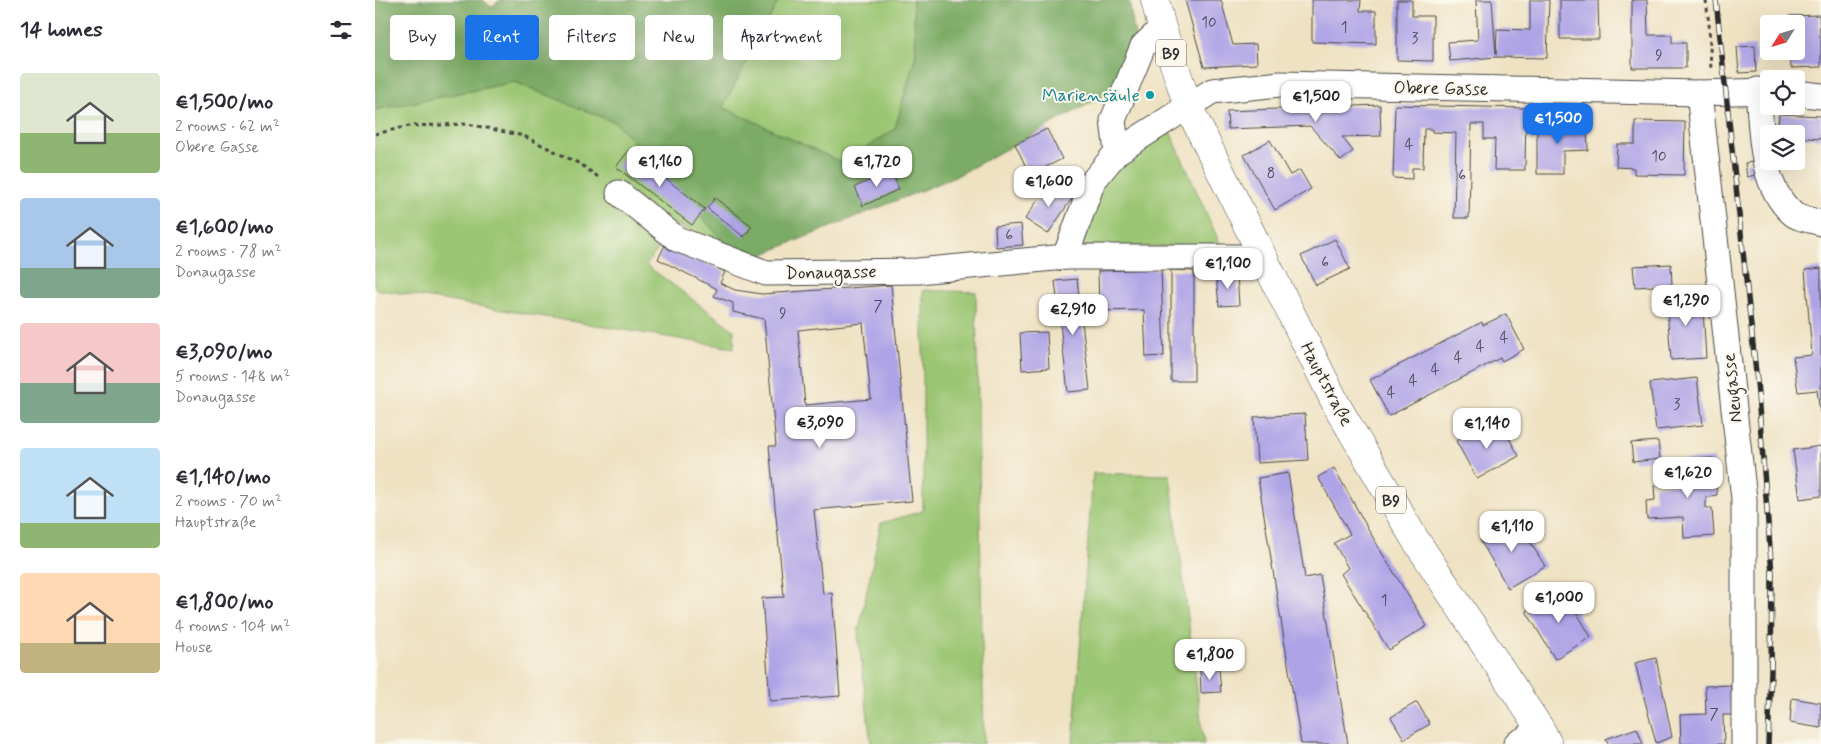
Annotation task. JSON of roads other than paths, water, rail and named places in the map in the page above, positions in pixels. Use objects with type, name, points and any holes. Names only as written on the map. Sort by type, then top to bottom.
[{"type":"main road","name":"Hauptstraße","points":[[1155,0],[1162,28],[1189,106],[1337,406],[1413,536],[1544,737]]},
{"type":"street","points":[[1117,152],[1113,120],[1143,46],[1162,28]]},
{"type":"street","name":"Obere Gasse","points":[[1189,106],[1212,91],[1280,84],[1703,93],[1760,91]]},
{"type":"street","name":"Neugasse","points":[[1703,93],[1745,498],[1743,744]]},
{"type":"street","points":[[1805,95],[1821,96]]},
{"type":"street","points":[[1065,257],[1093,182],[1117,152],[1189,106]]},
{"type":"street","name":"Obere Gasse","points":[[1764,115],[1764,161],[1776,192],[1793,215],[1821,222]]},
{"type":"street","name":"Donaugasse","points":[[619,193],[677,239],[766,274],[918,271],[1065,257],[1262,257]]},
{"type":"street","points":[[1516,744],[1544,737]]},
{"type":"railway","points":[[1716,0],[1757,382],[1772,574],[1768,744]]},
{"type":"place","name":"Mariensäule","points":[[1150,95]]}]
